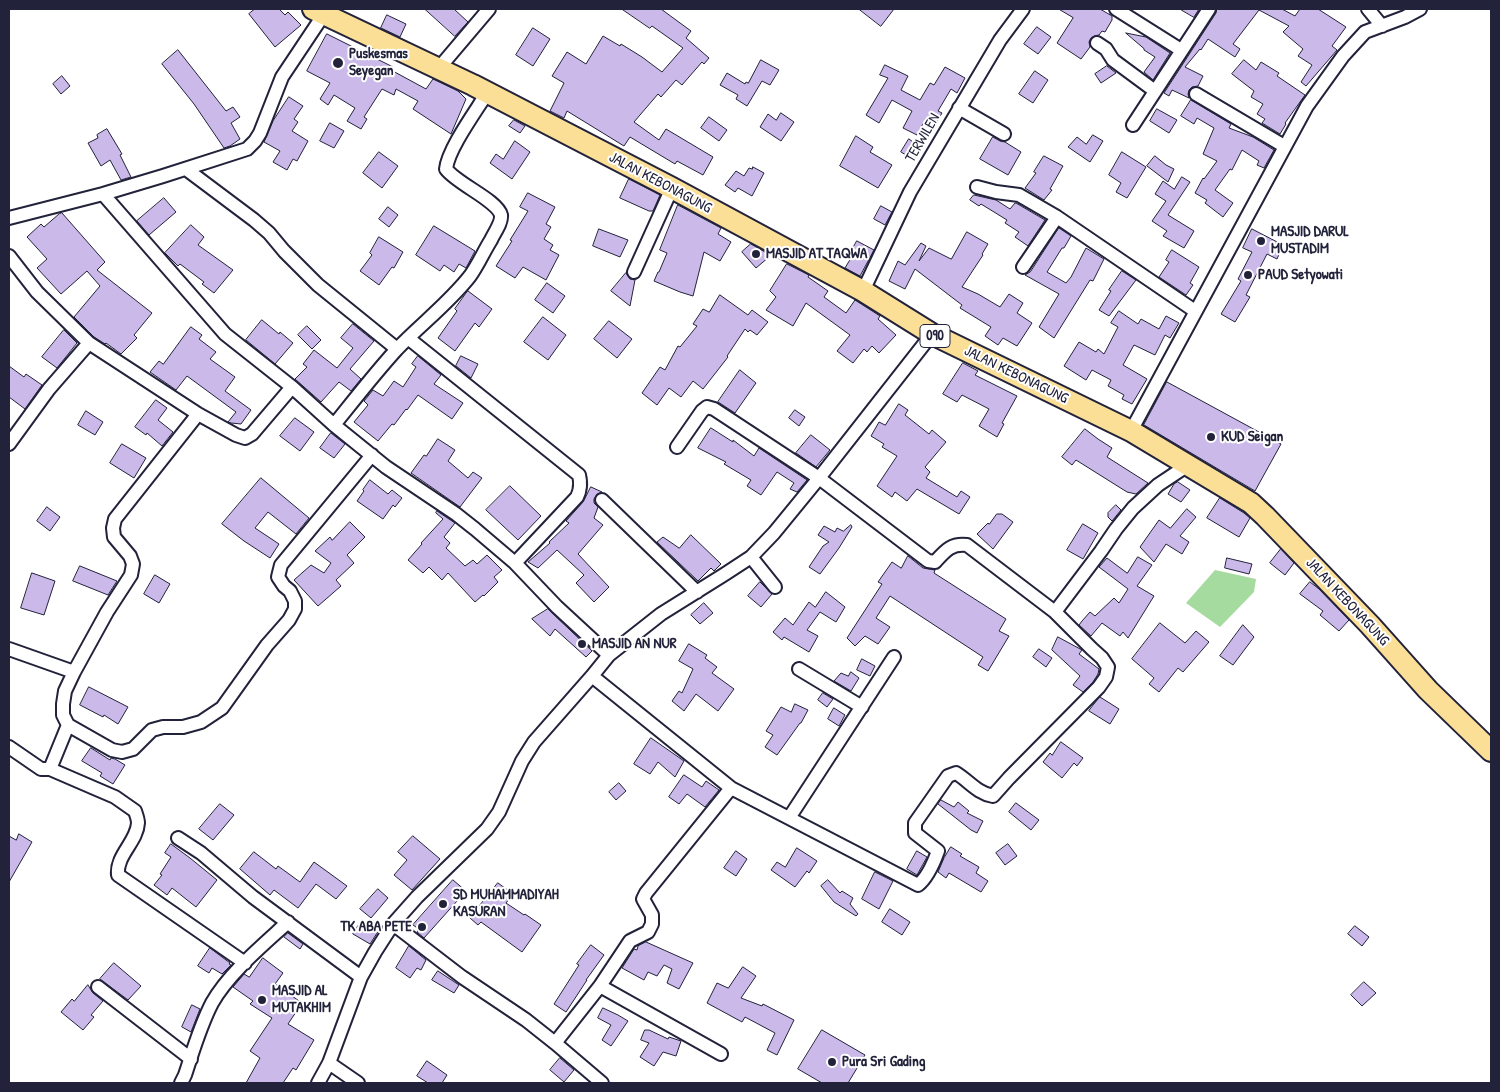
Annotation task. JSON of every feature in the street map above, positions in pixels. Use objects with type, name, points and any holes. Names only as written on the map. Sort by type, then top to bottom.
[{"type":"main road","name":"JALAN KEBONAGUNG","points":[[318,12],[439,68],[672,188],[864,291],[932,334],[1131,431],[1251,503],[1370,625],[1428,690],[1491,752]]},
{"type":"street","points":[[439,68],[489,9]]},
{"type":"street","name":"TERWILEN","points":[[864,291],[910,192],[1000,40],[1022,9]]},
{"type":"street","points":[[1116,9],[1182,50]]},
{"type":"street","points":[[1132,125],[1209,9]]},
{"type":"street","points":[[1368,9],[1382,26]]},
{"type":"street","points":[[1131,431],[1306,106],[1343,56],[1364,32],[1405,17],[1420,9]]},
{"type":"street","points":[[9,218],[102,194],[247,149],[260,133],[282,77],[318,12]]},
{"type":"street","points":[[1097,43],[1106,49],[1113,60],[1155,91]]},
{"type":"street","points":[[334,425],[397,349],[471,274],[500,221],[501,214],[494,205],[456,179],[446,169],[460,137],[487,92]]},
{"type":"street","points":[[1196,94],[1284,146]]},
{"type":"street","points":[[959,108],[1004,134]]},
{"type":"street","points":[[186,169],[254,220],[269,233],[318,285],[397,349]]},
{"type":"street","points":[[977,187],[1019,195],[1056,217],[1195,311]]},
{"type":"street","points":[[634,272],[672,188]]},
{"type":"street","points":[[102,194],[225,334],[399,477],[456,514],[514,563],[557,608],[609,655]]},
{"type":"street","points":[[1023,267],[1056,217]]},
{"type":"street","points":[[9,256],[37,292],[89,343],[198,414],[236,435],[245,438],[252,434],[292,388]]},
{"type":"street","points":[[318,1083],[329,1064],[361,977],[393,924],[430,883],[487,829],[499,812],[522,762],[534,742],[609,655],[661,614],[751,557],[774,533],[819,478],[932,334]]},
{"type":"street","points":[[408,338],[578,475],[581,481],[578,497],[514,563]]},
{"type":"street","points":[[9,444],[49,389],[89,343]]},
{"type":"street","points":[[592,676],[731,788],[917,884],[920,884],[935,860],[938,851],[915,832],[915,823],[948,776],[956,773],[971,786],[986,795],[993,796],[1099,687],[1106,677],[1108,667],[1102,658],[1055,612],[967,545],[958,544],[951,547],[934,563],[928,562],[819,478],[711,408],[702,411],[676,447]]},
{"type":"street","points":[[198,414],[115,519],[114,537],[130,556],[133,564],[131,575],[107,612],[65,691],[63,715],[68,725],[112,750],[122,752],[132,749],[152,730],[163,727],[183,727],[201,722],[222,708],[267,645],[289,620],[295,609],[295,601],[278,577],[280,565],[372,455]]},
{"type":"street","points":[[1055,612],[1133,508],[1158,485],[1188,465]]},
{"type":"street","points":[[602,500],[697,592]]},
{"type":"street","points":[[751,557],[775,587]]},
{"type":"street","points":[[9,649],[74,672]]},
{"type":"street","points":[[789,818],[894,657]]},
{"type":"street","points":[[800,669],[862,707]]},
{"type":"street","points":[[50,769],[68,725]]},
{"type":"street","points":[[9,747],[41,769],[50,769],[116,797],[135,811],[138,822],[136,832],[122,856],[117,868],[118,875],[245,963]]},
{"type":"street","points":[[555,1043],[600,986],[630,941],[648,932],[652,924],[652,915],[643,899],[646,893],[731,788]]},
{"type":"street","points":[[178,838],[201,853],[253,897],[361,977]]},
{"type":"street","points":[[181,1083],[203,1022],[213,1002],[224,986],[245,963],[288,922]]},
{"type":"street","points":[[393,924],[462,977],[526,1020],[602,1083]]},
{"type":"street","points":[[600,986],[721,1054]]},
{"type":"street","points":[[98,987],[191,1059]]},
{"type":"street","points":[[329,1064],[358,1083]]},
{"type":"green space","points":[[1215,570],[1256,579],[1254,592],[1220,627],[1186,603]]},
{"type":"building","points":[[255,9],[279,9],[285,15],[288,12],[301,25],[275,47],[249,14]]},
{"type":"building","points":[[425,9],[454,9],[468,22],[455,36]]},
{"type":"building","points":[[622,9],[661,9],[691,31],[686,38],[709,58],[704,64],[702,62],[682,85],[676,80],[661,97],[658,94],[634,122],[659,140],[666,129],[713,157],[703,175],[677,161],[675,164],[630,137],[624,146],[567,111],[564,118],[550,111],[564,83],[552,76],[567,52],[586,64],[603,36],[620,46],[621,44],[662,72],[683,48],[652,26],[650,28]]},
{"type":"building","points":[[859,9],[894,9],[881,26]]},
{"type":"building","points":[[1059,9],[1100,9],[1112,16],[1112,20],[1105,32],[1102,31],[1099,35],[1091,38],[1089,42],[1090,47],[1081,59],[1057,43],[1073,18]]},
{"type":"building","points":[[1180,9],[1199,9],[1194,17]]},
{"type":"building","points":[[1217,9],[1282,9],[1295,16],[1300,9],[1318,9],[1346,27],[1332,46],[1337,50],[1306,86],[1301,82],[1312,65],[1298,56],[1303,49],[1283,32],[1289,26],[1259,10],[1233,44],[1240,49],[1235,57],[1208,39],[1201,50],[1185,67],[1203,76],[1198,86],[1192,87],[1189,90],[1189,98],[1172,90],[1169,96],[1164,93]]},
{"type":"building","points":[[387,15],[406,24],[400,37],[381,28]]},
{"type":"building","points":[[1037,27],[1051,37],[1038,54],[1024,44]]},
{"type":"building","points":[[533,28],[550,39],[533,66],[516,55]]},
{"type":"building","points":[[1126,33],[1146,37],[1170,53],[1153,80],[1144,72],[1155,57],[1144,50]]},
{"type":"building","points":[[327,34],[393,67],[391,70],[426,89],[433,79],[458,91],[466,99],[451,134],[413,109],[418,101],[396,89],[394,95],[382,89],[364,117],[367,119],[361,129],[347,121],[355,108],[334,95],[328,105],[320,99],[330,83],[307,71]]},
{"type":"building","points":[[178,50],[226,111],[233,107],[240,117],[231,123],[240,139],[230,146],[224,148],[194,104],[162,64]]},
{"type":"building","points":[[761,60],[779,70],[770,85],[762,81],[747,106],[736,99],[738,95],[720,85],[727,73],[745,84],[746,82],[748,83]]},
{"type":"building","points":[[1244,60],[1256,70],[1261,62],[1279,73],[1277,76],[1305,95],[1285,123],[1280,134],[1262,123],[1265,119],[1257,114],[1263,104],[1251,97],[1254,91],[1232,74]]},
{"type":"building","points":[[885,65],[908,76],[901,90],[920,100],[930,83],[934,85],[945,67],[965,78],[957,93],[951,89],[938,111],[942,113],[936,123],[926,118],[917,135],[903,128],[912,111],[892,100],[879,123],[866,115],[888,78],[880,75]]},
{"type":"building","points":[[1107,66],[1116,73],[1101,83],[1095,74]]},
{"type":"building","points":[[1035,71],[1048,80],[1033,103],[1019,94]]},
{"type":"building","points":[[62,76],[70,86],[61,94],[53,84]]},
{"type":"building","points":[[289,97],[303,106],[294,119],[298,122],[292,131],[308,141],[297,161],[293,159],[287,170],[273,162],[280,151],[264,142],[273,121]]},
{"type":"building","points":[[1191,100],[1231,124],[1229,128],[1253,137],[1274,150],[1264,168],[1257,165],[1259,161],[1242,150],[1232,170],[1230,169],[1215,190],[1233,203],[1223,217],[1205,203],[1207,200],[1195,193],[1203,178],[1217,161],[1203,154],[1214,128],[1197,118],[1194,124],[1181,116]]},
{"type":"building","points":[[1157,109],[1177,120],[1169,133],[1150,121]]},
{"type":"building","points":[[781,113],[794,122],[781,141],[760,127],[768,114],[776,120]]},
{"type":"building","points":[[709,117],[727,130],[719,141],[701,128]]},
{"type":"building","points":[[514,120],[525,126],[520,133],[509,126]]},
{"type":"building","points":[[330,123],[344,131],[334,148],[320,141]]},
{"type":"building","points":[[107,129],[122,154],[120,155],[131,177],[121,180],[110,160],[101,166],[88,143],[98,138],[97,135]]},
{"type":"building","points":[[1093,135],[1103,141],[1090,162],[1068,147],[1077,137],[1086,144]]},
{"type":"building","points":[[856,136],[873,147],[870,152],[892,165],[878,188],[840,166]]},
{"type":"building","points":[[993,137],[1021,152],[1008,175],[980,159]]},
{"type":"building","points":[[909,139],[921,148],[914,160],[901,152]]},
{"type":"building","points":[[515,141],[530,152],[512,179],[490,163],[496,154],[503,159]]},
{"type":"building","points":[[379,152],[398,166],[382,188],[363,173]]},
{"type":"building","points":[[1122,152],[1146,167],[1127,198],[1116,192],[1121,183],[1109,175]]},
{"type":"building","points":[[1044,156],[1063,166],[1050,189],[1052,190],[1044,200],[1025,188],[1036,173],[1034,172]]},
{"type":"building","points":[[1155,156],[1174,169],[1168,182],[1147,166]]},
{"type":"building","points":[[753,167],[764,173],[752,196],[738,188],[735,192],[725,185],[736,171],[744,176],[749,168],[752,169]]},
{"type":"building","points":[[1182,177],[1190,182],[1168,215],[1194,231],[1184,248],[1163,236],[1167,231],[1152,221],[1166,201],[1155,194],[1163,181],[1174,189]]},
{"type":"building","points":[[629,179],[660,195],[653,211],[620,198]]},
{"type":"building","points":[[528,193],[555,207],[546,224],[551,227],[544,239],[553,245],[550,250],[559,255],[546,280],[523,267],[515,278],[496,266],[528,211],[520,207]]},
{"type":"building","points":[[974,195],[996,200],[1010,209],[1016,203],[1045,220],[1028,246],[1015,237],[1019,232],[1005,223],[1007,220],[981,204],[979,206],[970,200]]},
{"type":"building","points":[[164,198],[176,212],[149,235],[137,221]]},
{"type":"building","points":[[678,205],[721,228],[718,234],[731,242],[720,261],[704,252],[693,296],[654,281],[667,253],[660,250]]},
{"type":"building","points":[[881,206],[892,212],[885,225],[874,219]]},
{"type":"building","points":[[388,207],[398,215],[389,227],[379,219]]},
{"type":"building","points":[[62,213],[105,262],[97,270],[152,313],[134,335],[137,338],[121,354],[94,337],[74,317],[100,286],[87,271],[61,294],[37,268],[47,259],[27,237],[41,224],[44,227]]},
{"type":"building","points":[[191,225],[204,237],[198,245],[233,270],[214,293],[202,284],[204,282],[180,264],[178,266],[165,253]]},
{"type":"building","points":[[434,226],[475,251],[466,268],[459,264],[454,272],[444,265],[440,271],[416,255]]},
{"type":"building","points":[[1059,228],[1071,236],[1047,272],[1066,283],[1086,248],[1104,259],[1093,281],[1090,280],[1054,338],[1039,327],[1059,294],[1025,275],[1030,272]]},
{"type":"building","points":[[599,229],[628,240],[620,257],[593,246]]},
{"type":"building","points":[[1252,229],[1283,245],[1277,259],[1267,254],[1246,295],[1250,297],[1235,322],[1221,314],[1241,281],[1238,279],[1252,252],[1243,248]]},
{"type":"building","points":[[967,232],[988,244],[962,287],[1000,307],[1009,294],[1023,303],[1017,313],[1032,323],[1017,346],[1003,338],[998,345],[985,336],[991,327],[960,308],[962,305],[915,269],[905,289],[889,281],[898,261],[905,265],[921,243],[926,246],[919,261],[929,248],[951,259]]},
{"type":"building","points":[[379,237],[403,252],[394,268],[392,267],[379,285],[360,271],[372,255],[370,253]]},
{"type":"building","points":[[857,241],[874,250],[860,276],[845,268],[854,253],[851,252]]},
{"type":"building","name":"MASJID AT TAQWA","points":[[751,244],[765,252],[769,257],[756,268],[742,252]]},
{"type":"building","points":[[1172,250],[1199,267],[1190,283],[1193,285],[1186,295],[1159,277],[1169,262],[1166,260]]},
{"type":"building","points":[[787,264],[809,275],[808,277],[828,291],[824,297],[846,313],[855,300],[880,316],[878,319],[896,335],[879,353],[872,346],[867,352],[864,349],[853,363],[837,351],[850,335],[806,303],[793,326],[766,310],[776,297],[770,291]]},
{"type":"building","points":[[1122,271],[1136,280],[1109,316],[1099,310],[1111,291],[1109,290]]},
{"type":"building","points":[[626,273],[630,279],[635,280],[630,306],[611,291]]},
{"type":"building","points":[[547,283],[565,296],[553,313],[535,300]]},
{"type":"building","points":[[468,291],[492,309],[479,327],[475,323],[455,351],[438,338]]},
{"type":"building","points":[[720,295],[748,315],[752,310],[768,322],[757,335],[745,329],[728,357],[703,389],[693,381],[681,397],[669,388],[657,405],[642,393],[660,367],[665,370],[678,346],[680,347],[697,326],[693,324],[703,309],[709,312]]},
{"type":"building","points":[[1119,311],[1138,324],[1141,319],[1159,329],[1166,316],[1179,323],[1170,338],[1165,335],[1155,355],[1134,345],[1123,365],[1147,379],[1132,404],[1122,399],[1124,395],[1108,386],[1111,380],[1092,370],[1086,380],[1064,366],[1079,342],[1096,352],[1098,349],[1104,354],[1118,327],[1111,323]]},
{"type":"building","points":[[543,317],[566,335],[548,360],[524,342]]},
{"type":"building","points":[[262,320],[293,343],[275,364],[246,340]]},
{"type":"building","points":[[609,321],[632,339],[617,358],[594,339]]},
{"type":"building","points":[[353,324],[374,341],[350,369],[361,379],[351,391],[339,382],[321,402],[295,379],[307,367],[303,364],[314,350],[337,368],[353,348],[341,338]]},
{"type":"building","points":[[307,326],[321,340],[312,349],[298,335]]},
{"type":"building","points":[[191,327],[202,335],[199,339],[216,352],[210,359],[235,377],[225,391],[251,410],[241,424],[228,422],[236,412],[187,376],[176,390],[150,372],[159,361],[163,364]]},
{"type":"building","points":[[64,330],[77,343],[57,368],[42,357]]},
{"type":"building","points":[[418,356],[441,375],[434,384],[463,403],[452,419],[418,395],[394,425],[392,424],[378,441],[354,422],[368,405],[364,401],[373,390],[383,396],[394,381],[403,387],[416,367],[412,364]]},
{"type":"building","points":[[461,356],[478,364],[471,378],[456,366]]},
{"type":"building","points":[[963,363],[978,371],[975,375],[1017,396],[1002,423],[1004,424],[997,437],[979,426],[989,409],[962,395],[957,402],[943,394]]},
{"type":"building","points":[[9,366],[24,377],[26,374],[42,385],[25,409],[9,397]]},
{"type":"building","points":[[740,370],[756,383],[735,413],[718,402]]},
{"type":"building","name":"KUD Seigan","points":[[1167,382],[1281,444],[1255,491],[1144,425]]},
{"type":"building","points":[[156,400],[167,408],[158,420],[173,432],[162,446],[147,433],[146,435],[135,427]]},
{"type":"building","points":[[899,404],[908,410],[905,415],[929,434],[932,430],[946,442],[925,467],[930,472],[926,478],[957,497],[961,491],[970,497],[959,514],[917,489],[907,501],[895,492],[892,497],[877,486],[897,456],[882,447],[884,444],[871,436],[879,422],[885,425]]},
{"type":"building","points":[[795,410],[805,417],[799,426],[789,418]]},
{"type":"building","points":[[86,411],[103,422],[95,435],[78,425]]},
{"type":"building","points":[[295,418],[314,432],[300,451],[280,436]]},
{"type":"building","points":[[711,428],[733,442],[733,440],[754,456],[759,448],[807,480],[797,492],[790,489],[794,483],[777,472],[761,495],[747,486],[751,480],[724,464],[726,462],[698,448]]},
{"type":"building","points":[[1085,429],[1112,448],[1107,457],[1148,483],[1136,494],[1127,492],[1076,460],[1072,465],[1062,457]]},
{"type":"building","points":[[331,433],[345,444],[334,458],[320,448]]},
{"type":"building","points":[[811,435],[830,450],[816,467],[796,453]]},
{"type":"building","points":[[438,439],[455,450],[448,461],[468,478],[473,472],[482,478],[460,507],[411,473]]},
{"type":"building","points":[[122,444],[146,458],[134,478],[110,463]]},
{"type":"building","points":[[261,478],[309,518],[296,534],[268,512],[255,528],[279,544],[270,558],[222,524]]},
{"type":"building","points":[[370,480],[388,494],[392,490],[402,498],[395,507],[393,505],[383,519],[357,501]]},
{"type":"building","points":[[1178,482],[1190,490],[1181,502],[1168,494],[1174,484]]},
{"type":"building","points":[[510,486],[541,516],[518,540],[486,510]]},
{"type":"building","points":[[591,487],[602,492],[597,494],[594,499],[594,503],[598,507],[594,518],[603,525],[578,554],[609,587],[594,602],[576,583],[584,575],[557,550],[538,568],[528,562],[569,523],[566,521],[583,502]]},
{"type":"building","points":[[1220,498],[1250,518],[1239,537],[1207,518]]},
{"type":"building","points":[[1116,505],[1121,510],[1112,521],[1108,517],[1108,513]]},
{"type":"building","points":[[47,507],[60,517],[50,531],[37,521]]},
{"type":"building","points":[[1187,509],[1196,517],[1180,536],[1189,542],[1182,554],[1166,544],[1154,562],[1140,547],[1159,520],[1170,528]]},
{"type":"building","points":[[437,511],[455,523],[444,537],[450,543],[446,548],[465,566],[473,560],[477,564],[487,555],[502,570],[494,577],[498,582],[475,602],[448,573],[442,580],[429,567],[423,573],[408,560],[443,519],[436,513]]},
{"type":"building","points":[[997,514],[1002,514],[1013,522],[993,549],[977,534]]},
{"type":"building","points":[[350,522],[365,537],[347,555],[354,563],[336,580],[341,586],[318,606],[294,580],[311,565],[324,573],[331,563],[315,551],[330,537],[332,540]]},
{"type":"building","points":[[1083,524],[1098,533],[1083,559],[1067,550]]},
{"type":"building","points":[[851,525],[852,527],[839,548],[820,574],[809,567],[823,546],[829,542],[818,535],[824,526],[835,532],[837,528],[843,531]]},
{"type":"building","points":[[691,535],[721,564],[714,571],[711,568],[698,581],[657,542],[663,537],[679,548]]},
{"type":"building","points":[[1281,549],[1294,563],[1285,575],[1270,563]]},
{"type":"building","points":[[908,556],[923,568],[935,570],[934,573],[1006,619],[999,631],[1009,636],[988,671],[978,665],[983,657],[890,596],[876,618],[890,627],[878,644],[865,636],[855,646],[847,638],[882,584],[878,582],[892,562],[901,568]]},
{"type":"building","points":[[1138,557],[1152,565],[1137,586],[1154,596],[1128,638],[1123,632],[1120,636],[1102,623],[1091,636],[1079,625],[1082,621],[1090,612],[1095,616],[1114,598],[1119,603],[1128,589],[1099,567],[1107,558],[1127,573]]},
{"type":"building","points":[[1227,558],[1252,564],[1249,574],[1225,568]]},
{"type":"building","points":[[80,566],[117,581],[108,595],[73,581]]},
{"type":"building","points":[[32,573],[55,581],[44,615],[21,608]]},
{"type":"building","points":[[155,575],[170,584],[159,603],[144,594]]},
{"type":"building","points":[[760,582],[772,594],[761,607],[748,596]]},
{"type":"building","points":[[1310,582],[1349,620],[1339,631],[1320,615],[1323,611],[1300,594]]},
{"type":"building","points":[[826,592],[845,607],[836,622],[820,612],[807,630],[818,636],[809,652],[784,637],[782,640],[773,632],[785,618],[793,625],[809,602],[815,607]]},
{"type":"building","points":[[704,603],[713,613],[700,624],[691,615]]},
{"type":"building","points":[[548,609],[592,651],[586,657],[555,629],[550,636],[532,619]]},
{"type":"building","points":[[1160,623],[1185,643],[1196,631],[1209,642],[1183,672],[1178,668],[1159,692],[1149,684],[1154,678],[1132,659]]},
{"type":"building","points":[[1243,625],[1254,637],[1233,665],[1220,656]]},
{"type":"building","points":[[1058,637],[1082,650],[1079,654],[1099,669],[1093,682],[1083,692],[1073,685],[1080,676],[1052,650]]},
{"type":"building","points":[[689,644],[707,655],[705,658],[717,667],[712,673],[734,689],[718,711],[696,694],[684,711],[672,701],[679,691],[682,693],[693,669],[679,661]]},
{"type":"building","points":[[1039,649],[1052,658],[1046,667],[1033,657]]},
{"type":"building","points":[[862,659],[875,666],[870,676],[857,670]]},
{"type":"building","points":[[851,672],[859,678],[851,691],[834,681],[841,673],[848,676]]},
{"type":"building","points":[[89,687],[128,707],[118,724],[104,715],[103,717],[80,705]]},
{"type":"building","points":[[823,693],[833,699],[827,707],[818,700]]},
{"type":"building","points":[[1100,697],[1119,709],[1110,724],[1089,711]]},
{"type":"building","points":[[795,704],[808,710],[801,723],[777,755],[765,747],[773,735],[766,731],[781,707],[791,712]]},
{"type":"building","points":[[834,708],[845,715],[839,726],[828,719]]},
{"type":"building","points":[[651,738],[684,761],[675,777],[658,762],[650,774],[634,764]]},
{"type":"building","points":[[1061,742],[1083,758],[1077,766],[1074,763],[1062,778],[1043,762],[1050,753],[1052,755]]},
{"type":"building","points":[[91,748],[110,760],[111,758],[115,759],[125,765],[113,784],[100,776],[102,773],[82,761]]},
{"type":"building","points":[[684,775],[702,787],[706,781],[719,790],[705,807],[687,794],[679,804],[669,797]]},
{"type":"building","points":[[619,783],[626,791],[616,800],[609,792]]},
{"type":"building","points":[[941,800],[954,807],[958,802],[969,811],[967,813],[983,821],[977,833],[938,804]]},
{"type":"building","points":[[1016,803],[1039,820],[1031,830],[1009,812]]},
{"type":"building","points":[[220,804],[234,815],[213,840],[199,829]]},
{"type":"building","points":[[19,834],[32,842],[9,882],[9,836],[16,840]]},
{"type":"building","points":[[413,836],[440,859],[412,890],[394,875],[407,860],[398,852]]},
{"type":"building","points":[[171,844],[217,880],[196,907],[172,888],[167,895],[154,885],[162,875],[160,874],[171,857],[165,853]]},
{"type":"building","points":[[1008,844],[1017,856],[1005,865],[996,853]]},
{"type":"building","points":[[951,847],[962,854],[960,856],[979,867],[976,873],[988,881],[981,892],[949,873],[946,878],[938,872]]},
{"type":"building","points":[[797,848],[817,861],[809,873],[807,871],[795,887],[771,870],[777,862],[785,867]]},
{"type":"building","points":[[736,851],[747,859],[736,876],[724,868]]},
{"type":"building","points":[[917,851],[927,857],[917,875],[907,869]]},
{"type":"building","points":[[254,852],[276,869],[278,866],[300,882],[314,862],[347,886],[336,899],[316,884],[298,908],[274,890],[270,895],[240,869]]},
{"type":"building","points":[[875,872],[893,881],[879,909],[862,899]]},
{"type":"building","name":"SD MUHAMMADIYAH KASURAN","points":[[453,880],[466,891],[424,938],[417,932],[419,929],[413,925]]},
{"type":"building","points":[[828,880],[840,893],[842,891],[853,898],[850,904],[858,914],[856,916],[834,902],[821,886]]},
{"type":"building","points":[[498,883],[513,894],[506,903],[541,925],[522,952],[481,922],[478,925],[470,918]]},
{"type":"building","points":[[378,889],[388,898],[371,918],[360,909]]},
{"type":"building","points":[[890,909],[910,922],[902,935],[882,922]]},
{"type":"building","points":[[362,920],[379,930],[370,944],[353,934]]},
{"type":"building","points":[[1355,926],[1369,937],[1362,946],[1348,934]]},
{"type":"building","points":[[288,933],[303,944],[300,949],[284,937]]},
{"type":"building","points":[[646,942],[693,963],[679,989],[667,983],[672,969],[664,965],[657,976],[648,972],[644,980],[622,968],[634,949],[637,950],[638,946]]},
{"type":"building","points":[[591,945],[604,955],[566,1012],[554,1004],[579,965],[577,964]]},
{"type":"building","points":[[409,946],[426,960],[421,970],[417,968],[410,978],[396,968]]},
{"type":"building","points":[[210,948],[231,965],[222,974],[212,968],[209,973],[198,966]]},
{"type":"building","points":[[263,958],[283,973],[275,984],[302,1003],[288,1024],[314,1040],[296,1070],[293,1068],[283,1083],[246,1083],[260,1058],[250,1051],[272,1018],[250,1004],[253,1001],[233,987],[244,974],[249,977]]},
{"type":"building","points":[[114,963],[141,986],[128,1000],[100,979]]},
{"type":"building","points":[[743,967],[756,976],[741,998],[762,1006],[763,1004],[794,1020],[777,1055],[767,1050],[775,1033],[745,1017],[742,1022],[707,1003],[717,983],[728,988]]},
{"type":"building","points":[[438,971],[459,985],[454,993],[432,980]]},
{"type":"building","points":[[1364,982],[1376,993],[1362,1006],[1351,995]]},
{"type":"building","points":[[88,985],[93,993],[103,1001],[91,1015],[94,1017],[83,1030],[61,1012]]},
{"type":"building","points":[[192,1005],[200,1009],[191,1032],[182,1027]]},
{"type":"building","points":[[603,1008],[628,1021],[611,1046],[602,1040],[611,1025],[598,1018]]},
{"type":"building","points":[[645,1030],[668,1039],[669,1037],[681,1041],[676,1056],[663,1052],[654,1066],[640,1057],[649,1043],[641,1040]]},
{"type":"building","name":"Pura Sri Gading","points":[[822,1030],[865,1055],[848,1083],[822,1083],[798,1069]]},
{"type":"building","points":[[560,1058],[574,1070],[564,1082],[550,1070]]},
{"type":"building","points":[[427,1061],[447,1075],[442,1083],[428,1083],[417,1076]]},
{"type":"place","name":"Puskesmas Seyegan","points":[[338,63]]},
{"type":"place","name":"MASJID DARUL MUSTADIM","points":[[1261,241]]},
{"type":"place","name":"MASJID AT TAQWA","points":[[756,254]]},
{"type":"place","name":"PAUD Setyowati","points":[[1248,275]]},
{"type":"place","name":"KUD Seigan","points":[[1211,437]]},
{"type":"place","name":"MASJID AN NUR","points":[[582,644]]},
{"type":"place","name":"SD MUHAMMADIYAH KASURAN","points":[[443,904]]},
{"type":"place","name":"TK ABA PETE","points":[[422,927]]},
{"type":"place","name":"MASJID AL MUTAKHIM","points":[[262,1000]]},
{"type":"place","name":"Pura Sri Gading","points":[[832,1062]]}]
